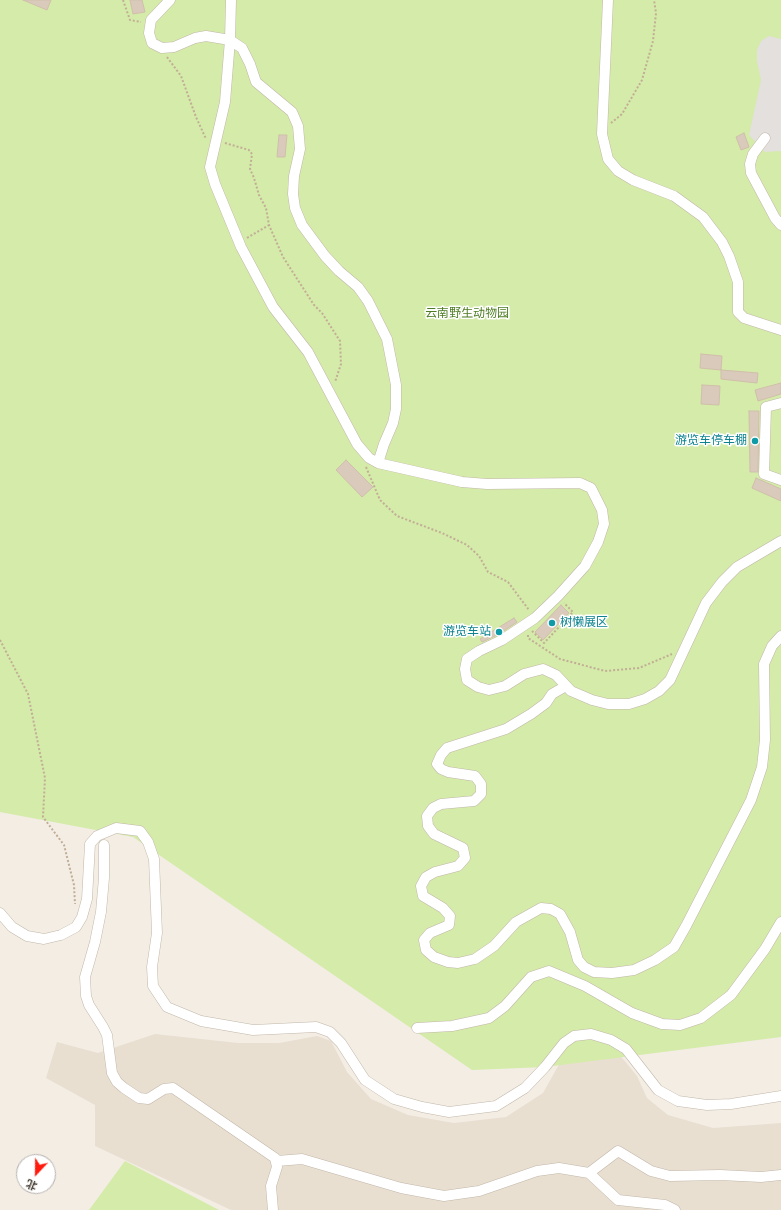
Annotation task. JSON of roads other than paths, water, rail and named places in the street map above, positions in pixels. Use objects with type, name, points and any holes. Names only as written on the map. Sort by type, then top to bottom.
[{"type":"street","points":[[170,0],[151,20],[149,33],[152,43],[162,48],[174,47],[195,38],[206,36],[230,40],[242,48],[250,64],[256,82],[292,112],[298,126],[300,149],[294,176],[293,194],[295,208],[302,225],[325,256],[339,271],[358,287],[368,301],[388,339],[396,385],[396,409],[393,424],[384,444],[378,463]]},
{"type":"street","points":[[231,0],[230,40],[225,102],[210,167],[214,184],[239,243],[273,307],[308,352],[357,444],[369,458],[378,463],[462,482],[487,484],[580,483],[591,488],[602,510],[604,524],[598,542],[585,566],[558,596],[531,621],[502,640],[478,651],[467,660],[465,669],[467,680],[478,687],[489,690],[505,686],[524,674],[543,669],[556,675],[571,691],[592,700],[608,704],[629,704],[645,699],[659,691],[670,680],[706,603],[722,582],[737,567],[781,541]]},
{"type":"street","points":[[608,0],[602,124],[602,134],[608,159],[618,171],[634,180],[674,196],[703,218],[722,242],[729,256],[738,282],[738,312],[744,318],[781,330]]},
{"type":"street","points":[[765,138],[753,154],[750,164],[751,173],[774,218],[781,225]]},
{"type":"street","points":[[781,403],[766,407],[764,474],[781,480]]},
{"type":"street","points":[[566,686],[552,694],[546,703],[506,729],[447,748],[436,764],[440,769],[448,772],[475,776],[481,784],[481,794],[474,801],[441,804],[433,808],[428,816],[428,826],[434,834],[464,848],[465,858],[458,866],[435,872],[426,877],[421,886],[423,896],[444,908],[450,916],[449,925],[430,932],[424,940],[426,950],[434,957],[448,962],[458,963],[475,959],[494,946],[516,922],[541,908],[560,914],[570,932],[578,960],[584,967],[594,972],[612,973],[634,970],[655,960],[674,947],[751,800],[762,767],[765,740],[764,664],[772,646],[781,636]]},
{"type":"street","points":[[0,913],[12,927],[27,936],[44,939],[61,935],[76,927],[82,917],[87,899],[90,844],[97,836],[116,828],[140,831],[148,842],[154,859],[157,933],[152,967],[154,986],[167,1007],[201,1021],[253,1030],[316,1027],[330,1032],[341,1043],[365,1080],[394,1099],[422,1108],[449,1112],[496,1106],[525,1088],[545,1067],[564,1043],[574,1036],[591,1034],[611,1040],[626,1049],[658,1090],[678,1100],[707,1105],[731,1104],[781,1096]]},
{"type":"street","points":[[104,845],[104,878],[101,912],[95,942],[85,977],[86,996],[89,1005],[103,1026],[107,1035],[112,1073],[117,1082],[139,1098],[148,1099],[164,1089],[173,1088],[277,1160],[302,1159],[401,1188],[444,1196],[478,1191],[537,1171],[559,1168],[590,1174],[618,1200],[665,1205],[675,1210]]},
{"type":"street","points":[[417,1028],[452,1026],[489,1018],[504,1006],[531,977],[549,971],[585,986],[632,1013],[662,1024],[680,1025],[701,1018],[731,994],[765,949],[781,922]]},
{"type":"street","points":[[590,1174],[618,1151],[651,1171],[670,1176],[720,1174],[761,1177],[781,1175]]},
{"type":"street","points":[[273,1210],[271,1186],[277,1168],[275,1158]]},
{"type":"place","name":"游览车停车棚","points":[[755,441]]},
{"type":"place","name":"树懒展区","points":[[552,623]]},
{"type":"place","name":"游览车站","points":[[499,632]]},
{"type":"park label","name":"云南野生动物园","points":[[467,314]]}]
